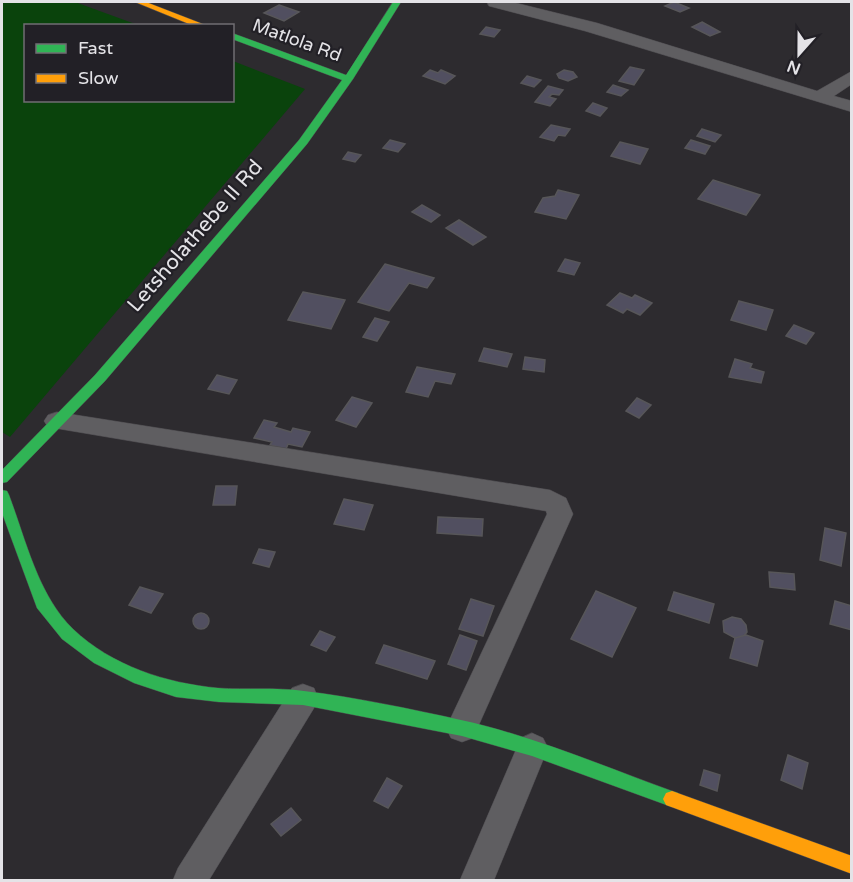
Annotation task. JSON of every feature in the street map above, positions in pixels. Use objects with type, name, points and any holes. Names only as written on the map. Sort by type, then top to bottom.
[{"type":"street","points":[[139,2],[199,24]]},
{"type":"street","name":"Letsholathebe II Rd","points":[[7,465],[57,421],[100,378],[239,218],[303,142],[348,79],[397,2]]},
{"type":"street","points":[[495,2],[591,27],[852,107]]},
{"type":"street","name":"Matlola Rd","points":[[234,37],[348,79]]},
{"type":"street","points":[[820,97],[852,76]]},
{"type":"street","points":[[57,421],[550,500],[557,505],[560,514],[557,522],[462,729]]},
{"type":"street","points":[[2,495],[42,603],[68,634],[100,658],[140,678],[176,690],[219,695],[303,698],[462,729],[532,748],[852,865]]},
{"type":"street","points":[[189,880],[303,698]]},
{"type":"street","points":[[477,880],[532,748]]},
{"type":"green space","points":[[2,2],[75,2],[135,24],[24,24],[24,102],[234,102],[234,61],[305,89],[10,437],[2,432]]},
{"type":"building","points":[[674,2],[689,8],[680,12],[665,6]]},
{"type":"building","points":[[279,5],[299,12],[284,21],[264,13]]},
{"type":"building","points":[[702,22],[720,32],[710,36],[692,27]]},
{"type":"building","points":[[486,27],[500,30],[494,37],[480,34]]},
{"type":"building","points":[[630,67],[644,70],[634,85],[619,81]]},
{"type":"building","points":[[430,70],[438,73],[441,70],[455,76],[445,84],[423,76]]},
{"type":"building","points":[[564,70],[573,72],[577,77],[568,81],[559,78],[557,74]]},
{"type":"building","points":[[527,76],[541,80],[534,87],[521,83]]},
{"type":"building","points":[[613,85],[628,90],[621,96],[607,92]]},
{"type":"building","points":[[548,86],[563,90],[559,95],[552,94],[549,97],[556,99],[550,106],[535,102]]},
{"type":"building","points":[[593,103],[607,108],[600,116],[586,111]]},
{"type":"building","points":[[551,125],[570,129],[565,136],[558,135],[554,141],[540,137]]},
{"type":"building","points":[[702,129],[721,135],[715,142],[697,136]]},
{"type":"building","points":[[390,140],[405,144],[398,152],[383,148]]},
{"type":"building","points":[[691,140],[710,146],[705,154],[685,148]]},
{"type":"building","points":[[620,142],[648,149],[640,164],[611,156]]},
{"type":"building","points":[[348,152],[361,155],[355,162],[343,159]]},
{"type":"building","points":[[713,180],[760,195],[746,215],[698,199]]},
{"type":"building","points":[[558,190],[579,195],[566,219],[535,212],[543,198],[555,196]]},
{"type":"building","points":[[422,205],[440,215],[431,222],[412,212]]},
{"type":"building","points":[[459,220],[486,237],[473,245],[446,228]]},
{"type":"building","points":[[565,259],[580,263],[574,275],[558,271]]},
{"type":"building","points":[[385,264],[434,278],[427,288],[409,283],[389,311],[358,302]]},
{"type":"building","points":[[303,292],[345,300],[331,329],[288,320]]},
{"type":"building","points":[[620,293],[632,298],[635,295],[652,303],[640,315],[627,309],[623,313],[607,305]]},
{"type":"building","points":[[739,301],[773,310],[766,330],[731,320]]},
{"type":"building","points":[[375,318],[389,322],[377,341],[363,337]]},
{"type":"building","points":[[794,325],[814,333],[806,344],[786,336]]},
{"type":"building","points":[[484,348],[512,354],[507,367],[479,361]]},
{"type":"building","points":[[525,357],[545,360],[544,372],[523,369]]},
{"type":"building","points":[[735,359],[752,364],[750,368],[764,372],[761,383],[729,377]]},
{"type":"building","points":[[417,367],[455,374],[451,384],[435,381],[428,397],[406,392]]},
{"type":"building","points":[[217,375],[237,380],[229,394],[208,389]]},
{"type":"building","points":[[352,397],[372,403],[356,427],[336,420]]},
{"type":"building","points":[[637,398],[651,405],[639,418],[626,411]]},
{"type":"building","points":[[264,420],[277,423],[274,427],[291,432],[293,428],[310,432],[302,447],[288,444],[286,449],[270,445],[272,442],[254,438]]},
{"type":"building","points":[[216,486],[237,486],[235,505],[213,505]]},
{"type":"building","points":[[344,499],[373,505],[364,530],[334,524]]},
{"type":"building","points":[[438,517],[483,519],[482,536],[437,533]]},
{"type":"building","points":[[825,528],[846,533],[841,566],[820,560]]},
{"type":"building","points":[[259,549],[275,552],[269,567],[253,563]]},
{"type":"building","points":[[769,572],[794,574],[795,590],[770,587]]},
{"type":"building","points":[[140,587],[163,594],[151,613],[129,605]]},
{"type":"building","points":[[596,591],[636,608],[612,657],[571,639]]},
{"type":"building","points":[[674,592],[714,604],[709,623],[668,610]]},
{"type":"building","points":[[471,599],[494,606],[483,636],[459,629]]},
{"type":"building","points":[[835,601],[852,606],[852,630],[830,624]]},
{"type":"building","points":[[201,613],[209,621],[201,629],[193,621]]},
{"type":"building","points":[[732,617],[741,619],[746,625],[747,632],[743,637],[735,638],[724,632],[723,621]]},
{"type":"building","points":[[320,631],[335,637],[326,651],[311,645]]},
{"type":"building","points":[[460,635],[477,641],[466,670],[448,664]]},
{"type":"building","points":[[746,635],[763,641],[757,666],[730,658],[735,638]]},
{"type":"building","points":[[384,645],[435,661],[427,679],[376,663]]},
{"type":"building","points":[[788,755],[808,763],[802,789],[781,780]]},
{"type":"building","points":[[704,770],[720,775],[717,791],[700,785]]},
{"type":"building","points":[[387,778],[402,786],[388,808],[374,801]]},
{"type":"building","points":[[291,808],[301,820],[281,836],[271,824]]},
{"type":"traffic: fast","points":[[2,478],[100,378],[303,142],[348,79],[397,2]]},
{"type":"traffic: fast","points":[[234,37],[348,79]]},
{"type":"traffic: fast","points":[[2,495],[42,603],[68,634],[100,658],[140,678],[176,690],[219,695],[303,698],[462,728],[532,748],[672,799]]},
{"type":"traffic: slow","points":[[139,2],[199,24]]},
{"type":"traffic: slow","points":[[672,799],[852,865]]}]
